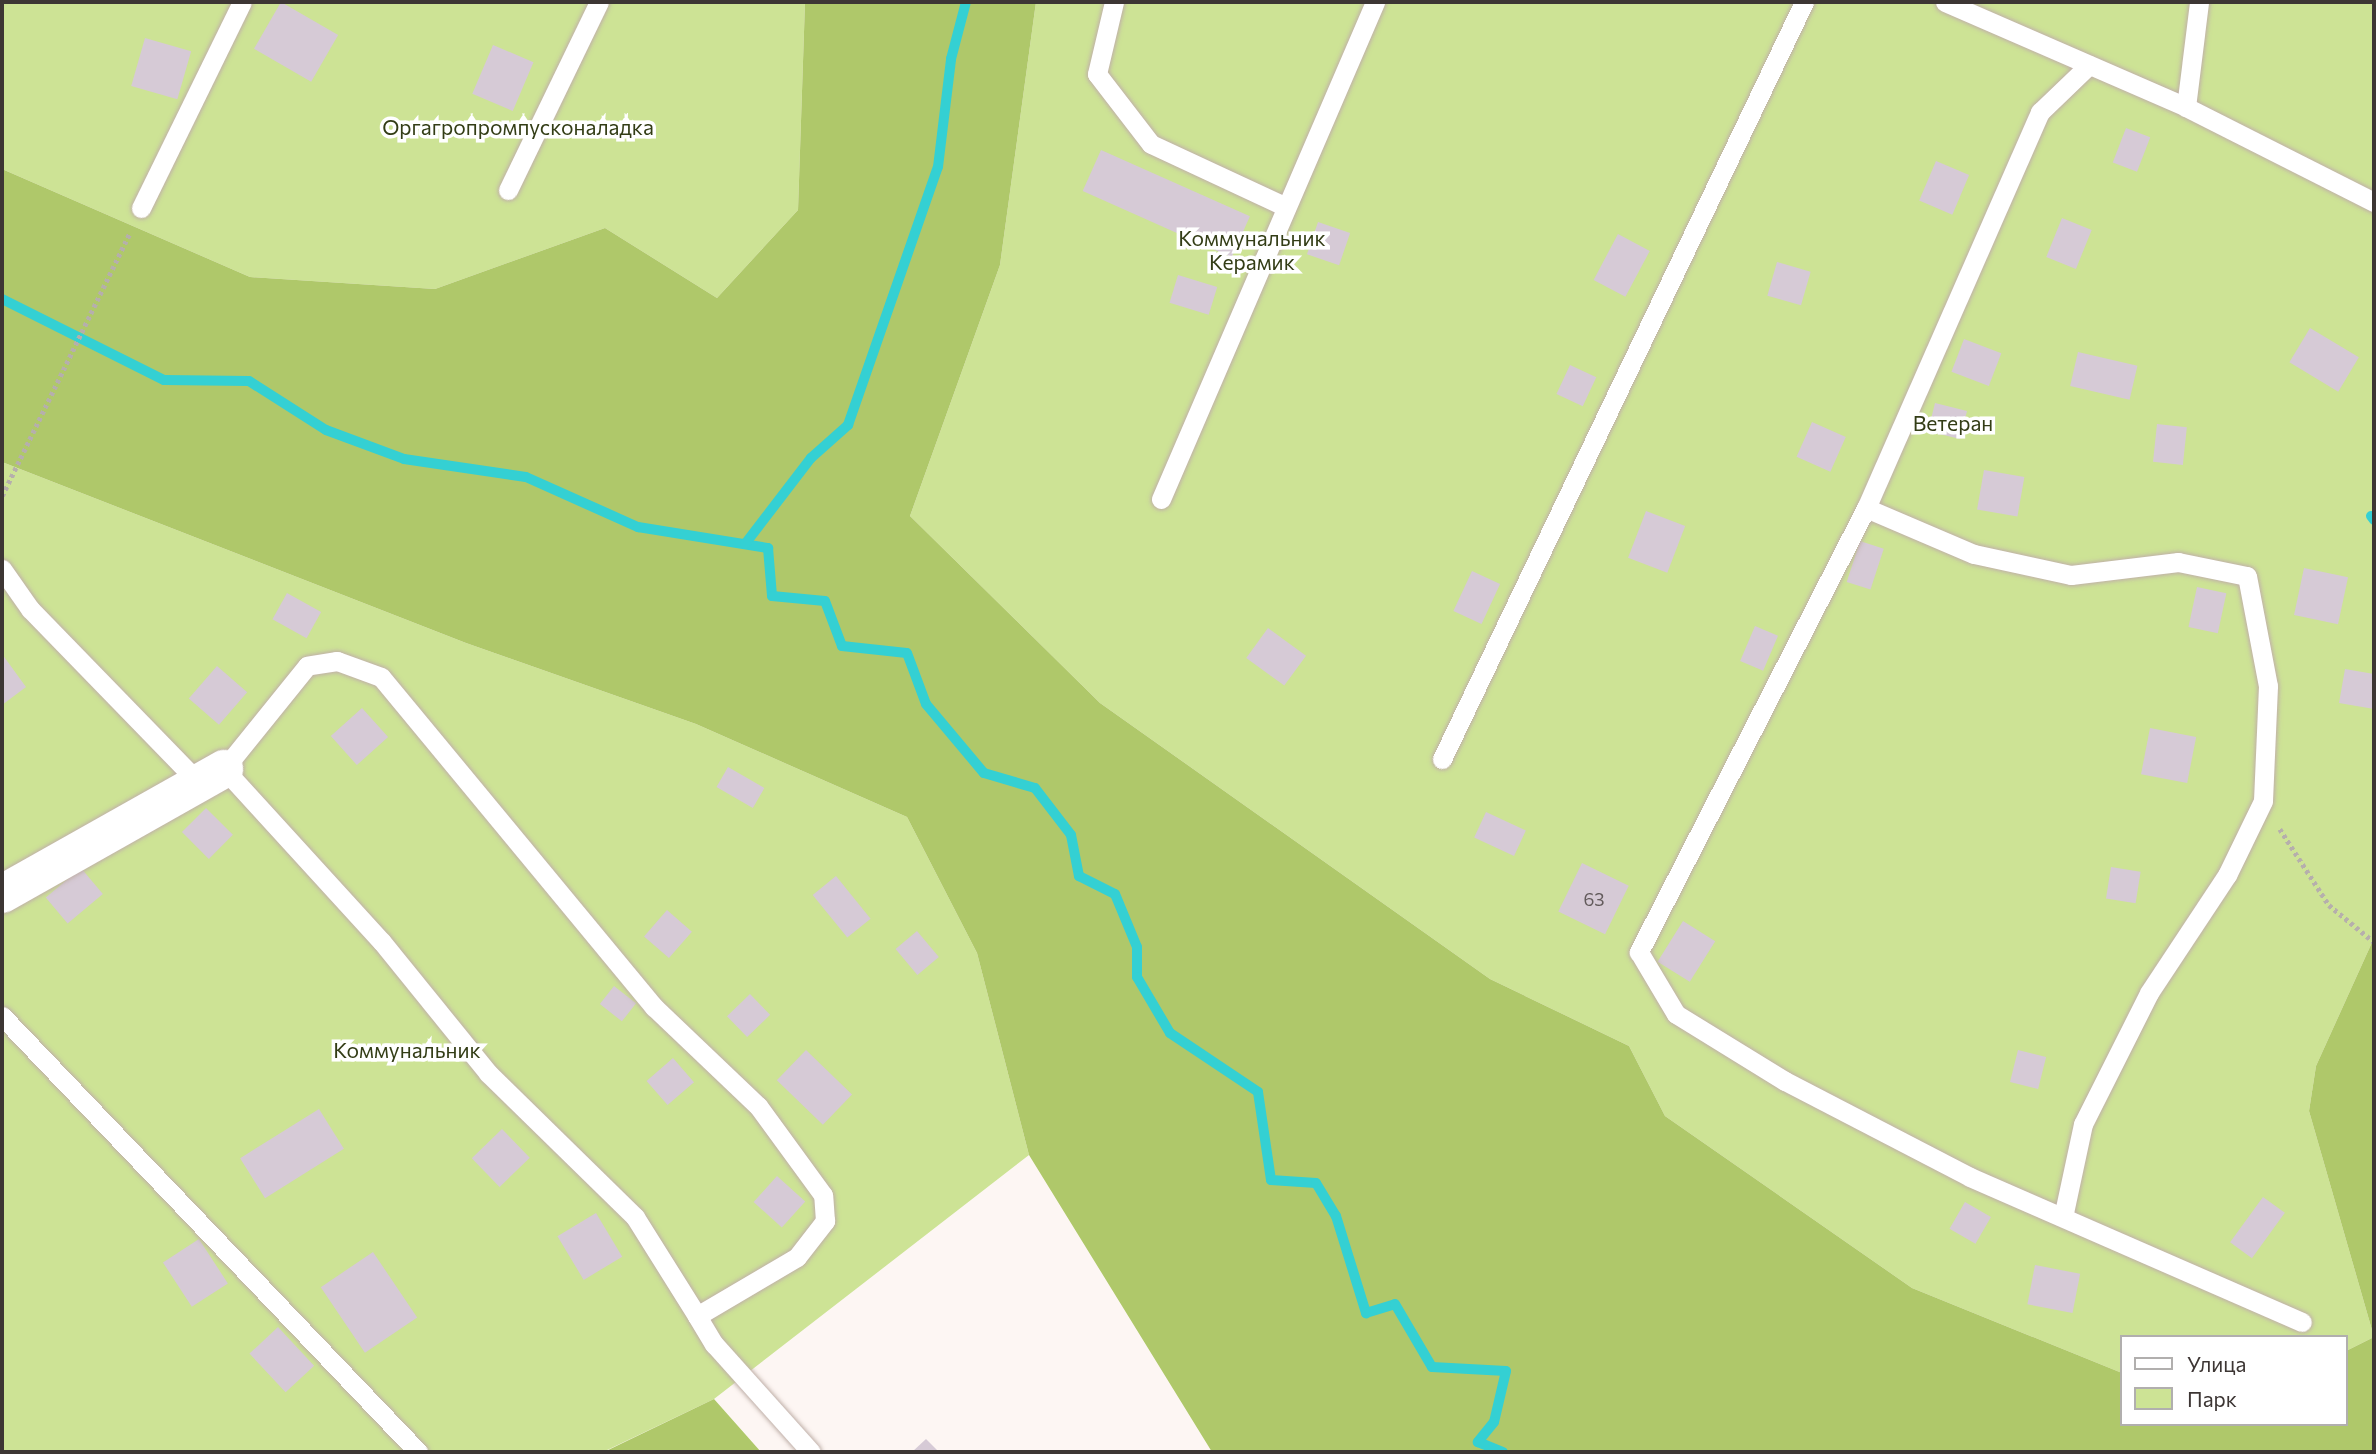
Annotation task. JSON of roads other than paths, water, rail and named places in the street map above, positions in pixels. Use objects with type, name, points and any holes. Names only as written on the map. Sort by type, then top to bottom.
[{"type":"street","points":[[2,894],[211,776]]},
{"type":"lane","points":[[141,208],[242,2]]},
{"type":"lane","points":[[508,190],[598,2]]},
{"type":"lane","points":[[1114,2],[1097,74],[1152,144],[1286,207]]},
{"type":"lane","points":[[1160,499],[1375,2]]},
{"type":"lane","points":[[1442,759],[1804,2]]},
{"type":"lane","points":[[1945,2],[2186,107],[2374,202]]},
{"type":"lane","points":[[2186,107],[2199,2]]},
{"type":"lane","points":[[2089,65],[2040,112],[1866,508],[1639,952],[1676,1014],[1797,1087],[2063,1217],[2302,1322]]},
{"type":"lane","points":[[1866,508],[1974,554],[2071,575],[2178,562],[2247,576],[2268,686],[2263,802],[2227,875],[2149,993],[2083,1124],[2063,1217]]},
{"type":"lane","points":[[2,569],[30,609],[211,776],[382,942],[488,1073],[635,1217],[697,1316],[811,1452]]},
{"type":"lane","points":[[211,776],[307,666],[337,661],[381,677],[654,1007],[758,1106],[823,1195],[825,1221],[797,1257],[697,1316]]},
{"type":"lane","points":[[2,1016],[418,1452]]},
{"type":"waterway","points":[[745,544],[811,458],[848,425],[938,167],[951,59],[966,2]]},
{"type":"waterway","points":[[2,299],[164,380],[249,381],[326,430],[404,459],[526,477],[638,527],[768,548],[772,596],[825,601],[842,646],[907,653],[926,704],[984,773],[1035,788],[1071,835],[1079,876],[1115,894],[1137,947],[1137,977],[1170,1033],[1258,1092],[1271,1180],[1316,1183],[1336,1216],[1366,1313],[1395,1304],[1432,1367],[1506,1371],[1494,1422],[1478,1442],[1503,1452]]},
{"type":"waterway","points":[[2371,516],[2374,520]]},
{"type":"park label","name":"Оргагропромпусконаладка","points":[[518,127]]},
{"type":"park label","name":"Коммунальник Керамик","points":[[1252,250]]},
{"type":"park label","name":"Ветеран","points":[[1953,423]]},
{"type":"park label","name":"Коммунальник","points":[[407,1050]]}]
